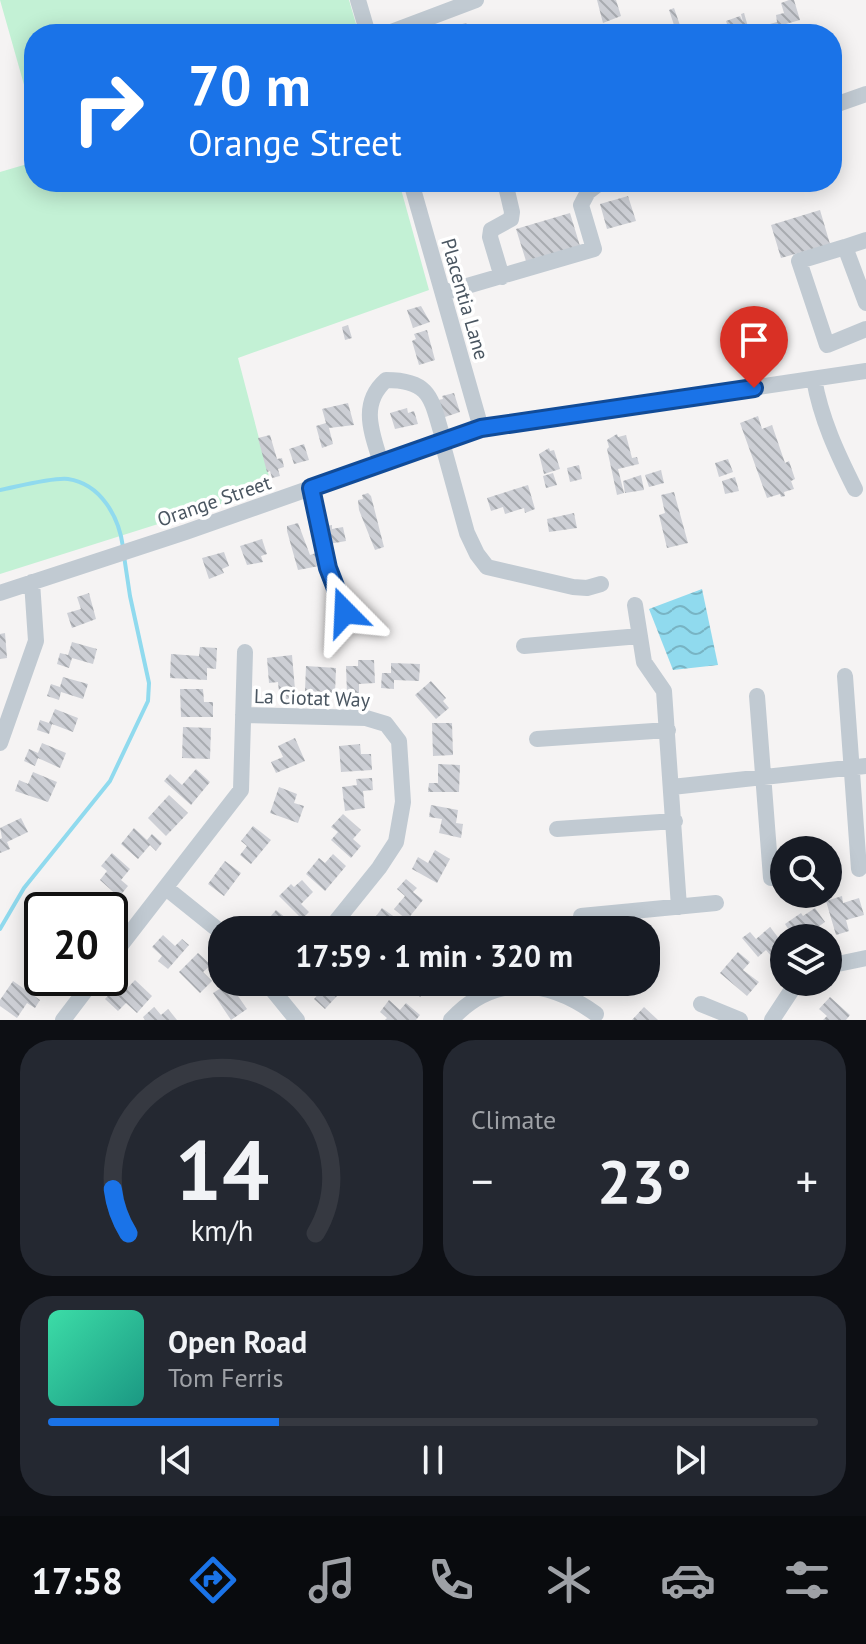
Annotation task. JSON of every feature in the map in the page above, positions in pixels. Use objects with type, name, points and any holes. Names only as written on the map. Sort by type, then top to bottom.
[{"type":"street","points":[[358,0],[365,24]]},
{"type":"street","points":[[412,24],[476,0]]},
{"type":"street","points":[[842,102],[866,94]]},
{"type":"street","name":"Placentia Lane","points":[[414,192],[481,428]]},
{"type":"street","points":[[502,277],[490,237],[491,230],[511,219],[507,192]]},
{"type":"street","points":[[443,293],[594,249],[581,205],[588,192]]},
{"type":"street","points":[[866,240],[799,261],[827,345],[866,329]]},
{"type":"street","points":[[845,247],[866,303]]},
{"type":"street","name":"Orange Street","points":[[0,593],[481,428],[866,371]]},
{"type":"street","points":[[814,379],[819,406],[832,442],[855,489]]},
{"type":"street","points":[[381,463],[369,406],[376,389],[386,380],[403,380],[418,385],[426,390],[467,533],[487,567],[573,587],[587,588],[601,584]]},
{"type":"street","points":[[311,488],[328,568],[345,612]]},
{"type":"street","points":[[0,743],[36,641],[32,582]]},
{"type":"street","points":[[635,605],[644,662],[664,691],[679,907]]},
{"type":"street","points":[[524,646],[640,636]]},
{"type":"street","points":[[128,936],[241,790],[245,652]]},
{"type":"street","points":[[845,676],[859,767],[859,869]]},
{"type":"street","points":[[757,696],[770,864]]},
{"type":"street","name":"La Ciotat Way","points":[[243,715],[366,718],[386,724],[399,741],[403,802],[396,842],[340,916]]},
{"type":"street","points":[[537,739],[668,730]]},
{"type":"street","points":[[672,787],[859,767]]},
{"type":"street","points":[[557,829],[675,821]]},
{"type":"street","points":[[166,888],[208,922]]},
{"type":"street","points":[[581,916],[716,903]]},
{"type":"street","points":[[842,963],[866,958]]},
{"type":"street","points":[[451,1020],[469,1002],[491,991],[514,986],[532,986],[567,996],[596,1014]]},
{"type":"street","points":[[70,1018],[84,996]]},
{"type":"street","points":[[280,996],[297,1020]]},
{"type":"street","points":[[772,1020],[788,996]]},
{"type":"street","points":[[701,1004],[740,1020]]},
{"type":"green space","points":[[0,0],[349,0],[356,24],[24,24],[24,85]]},
{"type":"green space","points":[[24,165],[24,192],[402,192],[429,290],[238,358],[272,488],[0,574],[0,172]]},
{"type":"water","points":[[702,589],[718,665],[673,670],[649,609]]},
{"type":"building","points":[[597,0],[616,0],[621,16],[603,23]]},
{"type":"building","points":[[794,0],[800,20],[770,24],[777,22],[776,15],[784,13],[781,3]]},
{"type":"building","points":[[674,8],[680,24],[674,24],[669,10]]},
{"type":"building","points":[[744,13],[747,24],[727,24],[726,21],[740,16],[743,22],[741,14]]},
{"type":"building","points":[[628,196],[636,221],[607,229],[600,204]]},
{"type":"building","points":[[820,210],[830,244],[781,258],[771,225]]},
{"type":"building","points":[[570,213],[580,246],[526,261],[516,229]]},
{"type":"building","points":[[421,306],[430,322],[413,328],[407,310]]},
{"type":"building","points":[[348,325],[352,338],[345,340],[342,327]]},
{"type":"building","points":[[427,330],[435,360],[419,365],[412,341],[416,339],[414,334]]},
{"type":"building","points":[[454,393],[460,412],[442,418],[438,400]]},
{"type":"building","points":[[348,403],[354,425],[329,428],[333,444],[322,448],[316,426],[326,423],[322,409]]},
{"type":"building","points":[[407,408],[408,413],[414,411],[418,424],[395,429],[390,413]]},
{"type":"building","points":[[758,416],[762,429],[772,425],[785,463],[789,461],[795,479],[791,481],[794,489],[784,492],[785,496],[781,497],[780,494],[767,498],[740,423]]},
{"type":"building","points":[[617,434],[618,437],[626,435],[632,458],[637,457],[639,464],[618,469],[624,493],[617,495],[607,440]]},
{"type":"building","points":[[270,435],[277,459],[282,458],[284,467],[278,469],[280,476],[272,478],[270,471],[267,472],[258,438]]},
{"type":"building","points":[[304,444],[309,460],[294,464],[289,449]]},
{"type":"building","points":[[549,448],[550,451],[554,450],[560,469],[544,474],[539,454]]},
{"type":"building","points":[[728,459],[733,472],[719,477],[715,463]]},
{"type":"building","points":[[579,465],[582,479],[570,482],[567,468]]},
{"type":"building","points":[[661,470],[664,483],[649,487],[645,475]]},
{"type":"building","points":[[553,473],[557,485],[546,488],[543,476]]},
{"type":"building","points":[[641,475],[644,490],[625,493],[623,481]]},
{"type":"building","points":[[735,477],[739,491],[725,494],[722,481]]},
{"type":"building","points":[[528,485],[535,509],[525,513],[524,508],[505,514],[503,507],[491,511],[487,498]]},
{"type":"building","points":[[674,492],[688,543],[667,548],[659,515],[665,513],[661,495]]},
{"type":"building","points":[[368,493],[384,547],[375,550],[359,510],[358,500]]},
{"type":"building","points":[[574,513],[577,528],[549,532],[547,519]]},
{"type":"building","points":[[298,523],[310,555],[316,553],[319,566],[298,570],[287,526]]},
{"type":"building","points":[[332,525],[332,529],[343,527],[346,541],[329,544],[326,526]]},
{"type":"building","points":[[262,539],[267,554],[261,556],[263,562],[247,565],[240,546]]},
{"type":"building","points":[[224,552],[229,566],[222,569],[224,573],[209,579],[202,558]]},
{"type":"building","points":[[89,593],[96,619],[72,628],[67,613],[81,609],[77,597]]},
{"type":"building","points":[[5,633],[7,658],[0,659],[0,634]]},
{"type":"building","points":[[72,642],[97,649],[93,664],[72,658],[69,668],[57,664],[60,653],[68,655]]},
{"type":"building","points":[[200,647],[217,648],[216,669],[207,668],[207,680],[170,678],[171,654],[199,656]]},
{"type":"building","points":[[292,655],[296,701],[280,702],[278,682],[269,683],[267,658]]},
{"type":"building","points":[[358,660],[374,660],[375,683],[359,684],[359,693],[347,694],[346,666],[358,666]]},
{"type":"building","points":[[391,663],[420,664],[419,681],[394,680],[394,689],[381,688],[382,673],[391,673]]},
{"type":"building","points":[[306,666],[336,668],[335,693],[305,691]]},
{"type":"building","points":[[63,677],[88,684],[83,699],[61,692],[59,700],[47,696],[51,684],[60,687]]},
{"type":"building","points":[[431,681],[446,698],[443,701],[449,708],[436,719],[415,695]]},
{"type":"building","points":[[180,689],[203,689],[204,702],[213,702],[213,717],[181,717]]},
{"type":"building","points":[[55,709],[78,718],[73,732],[52,724],[49,734],[37,730],[40,720],[49,723]]},
{"type":"building","points":[[432,723],[452,723],[453,755],[433,756]]},
{"type":"building","points":[[183,727],[211,728],[210,759],[182,758]]},
{"type":"building","points":[[295,738],[305,761],[276,773],[271,762],[283,757],[278,746]]},
{"type":"building","points":[[42,743],[66,753],[60,768],[38,758],[35,766],[24,761],[29,749],[38,753]]},
{"type":"building","points":[[360,744],[361,754],[371,754],[372,770],[341,772],[339,746]]},
{"type":"building","points":[[438,764],[460,765],[459,792],[428,792],[429,783],[438,783]]},
{"type":"building","points":[[196,769],[210,782],[191,805],[164,781],[170,774],[182,785]]},
{"type":"building","points":[[33,772],[57,782],[48,802],[15,791],[19,780],[28,784]]},
{"type":"building","points":[[372,778],[373,790],[363,791],[365,808],[345,811],[342,787],[357,785],[356,779]]},
{"type":"building","points":[[279,787],[297,794],[294,803],[304,806],[298,823],[270,813]]},
{"type":"building","points":[[169,795],[188,813],[166,836],[148,818]]},
{"type":"building","points":[[431,805],[458,810],[456,823],[463,824],[461,838],[439,833],[442,819],[429,817]]},
{"type":"building","points":[[343,814],[361,830],[353,839],[361,846],[351,858],[331,840],[338,832],[331,827]]},
{"type":"building","points":[[21,818],[28,832],[7,842],[10,849],[0,853],[0,828]]},
{"type":"building","points":[[253,826],[271,840],[251,864],[240,855],[247,846],[241,841]]},
{"type":"building","points":[[134,828],[147,840],[152,834],[162,843],[156,851],[150,845],[138,859],[121,844]]},
{"type":"building","points":[[435,850],[450,859],[437,883],[412,869],[418,857],[428,863]]},
{"type":"building","points":[[112,853],[130,869],[121,880],[128,886],[123,892],[113,892],[100,880],[107,871],[101,866]]},
{"type":"building","points":[[333,854],[346,866],[325,891],[306,874],[319,858],[325,863]]},
{"type":"building","points":[[225,861],[241,873],[224,896],[208,884]]},
{"type":"building","points":[[406,879],[417,888],[413,892],[423,900],[410,916],[402,916],[394,909],[405,896],[397,889]]},
{"type":"building","points":[[302,880],[313,892],[301,904],[309,912],[305,916],[299,916],[279,896],[291,884],[294,887]]},
{"type":"building","points":[[842,896],[843,903],[859,898],[864,915],[846,920],[849,931],[842,933],[842,924],[833,924],[828,908],[842,908]]},
{"type":"building","points":[[382,908],[393,916],[376,916]]},
{"type":"building","points":[[815,908],[825,922],[785,924],[801,913],[803,916]]},
{"type":"building","points":[[770,927],[770,955],[766,950],[758,957],[742,938],[750,932],[756,939]]},
{"type":"building","points":[[163,935],[175,946],[182,939],[189,945],[168,969],[158,961],[162,956],[152,947]]},
{"type":"building","points":[[738,952],[750,962],[743,970],[759,982],[747,996],[720,973]]},
{"type":"building","points":[[198,953],[208,962],[208,968],[203,972],[208,977],[208,985],[200,993],[179,972]]},
{"type":"building","points":[[135,980],[152,996],[137,1013],[126,1003],[118,1011],[105,999],[108,996],[128,996],[128,987]]},
{"type":"building","points":[[13,981],[24,989],[24,996],[34,996],[40,1000],[35,1008],[27,1003],[17,1018],[0,1006],[0,1000]]},
{"type":"building","points":[[215,996],[238,996],[247,1009],[231,1020]]},
{"type":"building","points":[[317,996],[337,996],[325,1009],[314,999]]},
{"type":"building","points":[[830,997],[850,1015],[846,1020],[823,1020],[827,1016],[819,1009]]},
{"type":"building","points":[[389,1000],[400,1010],[406,1003],[420,1015],[416,1020],[385,1020],[387,1018],[380,1012]]},
{"type":"building","points":[[154,1007],[161,1015],[168,1009],[177,1020],[145,1020],[143,1017]]},
{"type":"building","points":[[644,1007],[658,1020],[632,1020]]},
{"type":"waterway","points":[[0,490],[53,479],[80,482],[99,495],[113,514],[123,547]]},
{"type":"waterway","points":[[0,929],[24,888],[110,781],[148,701],[149,683],[124,556]]},
{"type":"route","points":[[345,612],[328,568],[311,488],[481,428],[754,388]]}]
